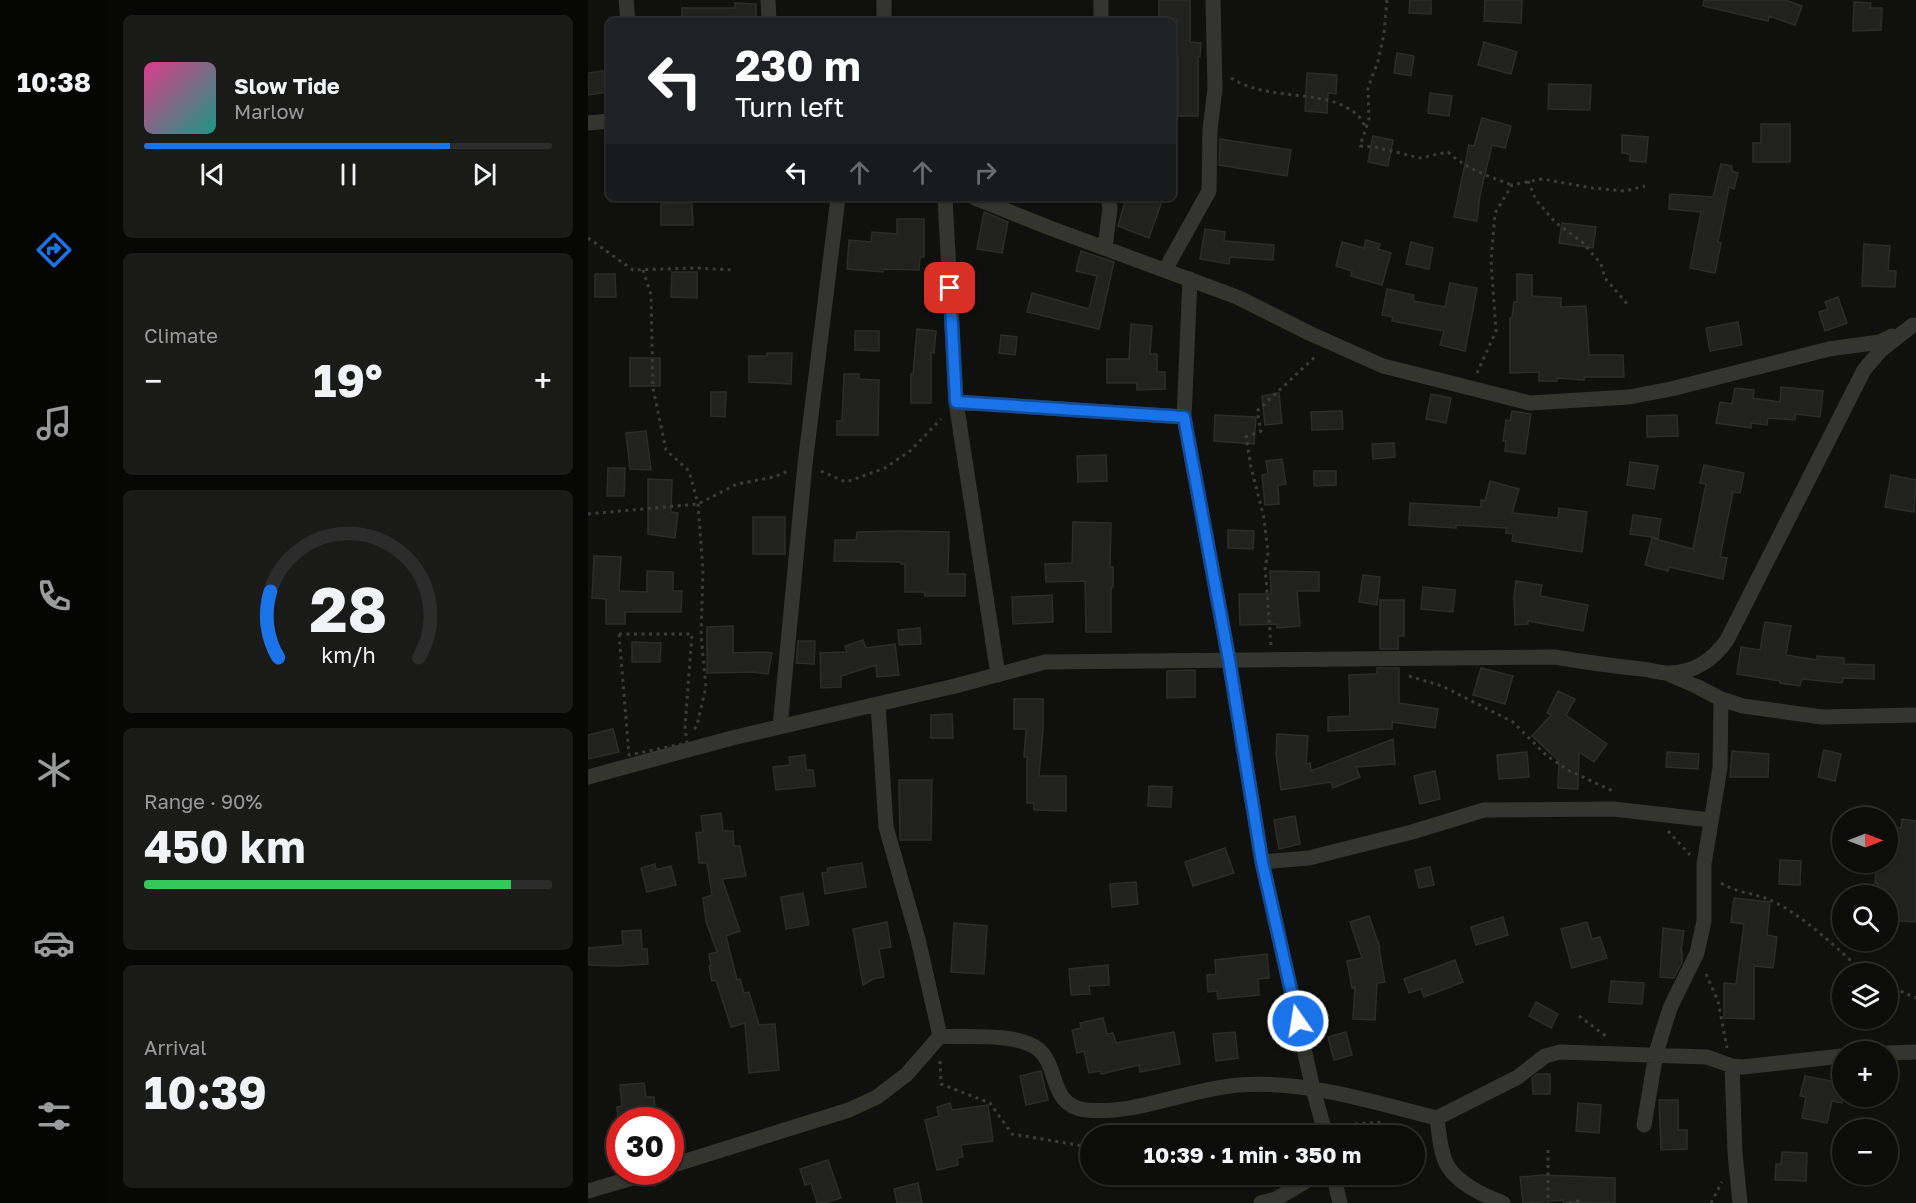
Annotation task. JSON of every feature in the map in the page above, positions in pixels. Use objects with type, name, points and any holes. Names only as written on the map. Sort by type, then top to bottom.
[{"type":"street","points":[[626,0],[628,18]]},
{"type":"street","points":[[768,0],[769,18]]},
{"type":"street","points":[[884,0],[884,18]]},
{"type":"street","points":[[1101,0],[1101,18]]},
{"type":"street","points":[[1166,270],[1209,191],[1210,129],[1215,89],[1213,0]]},
{"type":"street","points":[[588,123],[606,122]]},
{"type":"street","points":[[780,727],[805,464],[838,201]]},
{"type":"street","points":[[945,201],[956,402],[998,675]]},
{"type":"street","points":[[982,201],[1238,297],[1383,366],[1530,403],[1629,397],[1671,389],[1829,349],[1880,342],[1915,325]]},
{"type":"street","points":[[1105,247],[1110,208],[1109,201]]},
{"type":"street","points":[[1190,279],[1184,417],[1229,660],[1262,862],[1313,1089],[1323,1125]]},
{"type":"street","points":[[588,777],[684,747],[878,704],[1045,662],[1555,657],[1669,673],[1688,670],[1703,664],[1719,652],[1727,640],[1864,370],[1881,350],[1915,325]]},
{"type":"street","points":[[956,402],[1184,417]]},
{"type":"street","points":[[1662,672],[1721,699],[1743,706],[1822,717],[1916,715]]},
{"type":"street","points":[[1644,1125],[1656,1053],[1670,1008],[1697,953],[1704,921],[1704,864],[1720,768],[1721,699]]},
{"type":"street","points":[[878,704],[886,827],[918,939],[940,1036]]},
{"type":"street","points":[[1262,862],[1309,858],[1412,832],[1484,810],[1613,808],[1710,820]]},
{"type":"street","points":[[940,1036],[1020,1040],[1038,1049],[1047,1060],[1059,1093],[1076,1108],[1085,1110],[1122,1109],[1186,1094],[1239,1085],[1272,1085],[1313,1089],[1437,1118],[1518,1077],[1545,1056],[1553,1054],[1576,1051],[1603,1054],[1656,1053],[1707,1056],[1732,1066],[1743,1067],[1779,1065],[1832,1057]]},
{"type":"street","points":[[684,1162],[849,1110],[878,1097],[907,1074],[940,1036]]},
{"type":"street","points":[[1898,1053],[1916,1052]]},
{"type":"street","points":[[1732,1066],[1735,1153],[1740,1203]]},
{"type":"street","points":[[1437,1118],[1443,1153],[1448,1166],[1468,1185],[1503,1203]]},
{"type":"street","points":[[588,1191],[609,1185]]},
{"type":"street","points":[[1261,1203],[1276,1199],[1299,1185]]},
{"type":"street","points":[[1336,1185],[1340,1203]]},
{"type":"path","points":[[1387,0],[1384,34],[1378,61],[1368,88],[1370,119],[1360,146],[1375,147],[1420,158],[1448,152],[1467,167],[1512,185],[1542,178],[1592,188],[1625,191],[1645,186]]},
{"type":"path","points":[[1215,67],[1245,87],[1270,93],[1333,101],[1357,114],[1366,128]]},
{"type":"path","points":[[1528,181],[1536,200],[1555,222],[1582,242],[1601,264],[1605,278],[1628,304]]},
{"type":"path","points":[[1473,389],[1477,370],[1496,331],[1491,261],[1495,213],[1512,185]]},
{"type":"path","points":[[588,238],[633,270],[696,268],[733,270]]},
{"type":"path","points":[[643,270],[651,295],[653,388],[666,450],[689,471],[698,504],[703,571],[700,635],[706,687],[697,725],[684,747]]},
{"type":"path","points":[[1272,660],[1265,567],[1268,553],[1264,518],[1246,437],[1261,430],[1257,411],[1268,399],[1317,355],[1338,346]]},
{"type":"path","points":[[588,514],[698,504],[737,484],[774,477],[805,464],[846,482],[885,468],[910,451],[956,402]]},
{"type":"path","points":[[619,634],[692,634],[684,747],[629,755],[619,634]]},
{"type":"path","points":[[1697,953],[1718,1001],[1732,1066]]},
{"type":"path","points":[[1898,990],[1916,998]]},
{"type":"path","points":[[940,1036],[941,1084],[990,1103],[1012,1134],[1080,1145]]},
{"type":"path","points":[[1365,1125],[1392,1121]]},
{"type":"path","points":[[1548,1150],[1548,1203]]},
{"type":"path","points":[[1569,1203],[1578,1201],[1579,1203]]},
{"type":"building","points":[[1159,0],[1190,0],[1190,42],[1201,43],[1200,57],[1198,57],[1198,116],[1178,116],[1177,19],[1159,18]]},
{"type":"building","points":[[1410,0],[1431,0],[1431,14],[1409,13]]},
{"type":"building","points":[[1485,0],[1522,0],[1521,23],[1484,21]]},
{"type":"building","points":[[1704,0],[1785,0],[1802,6],[1795,25],[1769,16],[1768,21],[1703,6]]},
{"type":"building","points":[[1854,2],[1871,3],[1870,8],[1882,8],[1881,30],[1853,31]]},
{"type":"building","points":[[735,3],[756,4],[756,18],[682,18],[682,8],[735,8]]},
{"type":"building","points":[[1484,42],[1517,52],[1511,74],[1478,65]]},
{"type":"building","points":[[1397,53],[1414,56],[1411,76],[1394,73]]},
{"type":"building","points":[[606,70],[606,92],[588,95],[588,73]]},
{"type":"building","points":[[1307,73],[1337,75],[1336,94],[1328,93],[1327,113],[1305,111]]},
{"type":"building","points":[[1549,84],[1591,85],[1590,110],[1548,109]]},
{"type":"building","points":[[1430,93],[1452,96],[1449,116],[1428,113]]},
{"type":"building","points":[[1482,118],[1511,126],[1505,148],[1492,145],[1480,195],[1477,221],[1454,217],[1469,145],[1474,146]]},
{"type":"building","points":[[1761,124],[1790,124],[1790,162],[1753,162],[1753,143],[1761,143]]},
{"type":"building","points":[[1622,135],[1648,137],[1646,162],[1630,161],[1630,154],[1622,153]]},
{"type":"building","points":[[1373,136],[1393,140],[1388,166],[1368,162]]},
{"type":"building","points":[[1220,139],[1291,150],[1287,176],[1219,165]]},
{"type":"building","points":[[1721,164],[1732,166],[1732,171],[1738,173],[1734,189],[1729,187],[1718,242],[1721,243],[1715,273],[1690,268],[1701,212],[1669,209],[1670,194],[1713,197]]},
{"type":"building","points":[[1125,201],[1162,201],[1149,238],[1118,226]]},
{"type":"building","points":[[692,203],[693,225],[661,225],[661,204]]},
{"type":"building","points":[[984,212],[1008,222],[1002,253],[977,249]]},
{"type":"building","points":[[897,219],[924,219],[924,257],[920,257],[919,270],[884,269],[883,272],[847,269],[849,240],[871,242],[872,232],[897,234]]},
{"type":"building","points":[[1562,223],[1596,227],[1593,248],[1559,243]]},
{"type":"building","points":[[1205,229],[1225,232],[1224,241],[1274,245],[1273,260],[1230,257],[1229,264],[1200,259]]},
{"type":"building","points":[[1366,240],[1380,244],[1378,249],[1391,253],[1382,285],[1351,276],[1352,271],[1336,266],[1342,242],[1364,248]]},
{"type":"building","points":[[1411,242],[1433,248],[1429,269],[1406,264]]},
{"type":"building","points":[[1864,244],[1890,246],[1888,271],[1896,271],[1895,287],[1862,286]]},
{"type":"building","points":[[1081,251],[1114,262],[1099,329],[1027,312],[1032,293],[1089,309],[1097,276],[1076,271]]},
{"type":"building","points":[[672,272],[697,272],[697,298],[671,297]]},
{"type":"building","points":[[595,274],[615,274],[616,297],[595,297]]},
{"type":"building","points":[[1517,274],[1532,275],[1532,296],[1561,298],[1561,307],[1586,306],[1589,355],[1623,355],[1624,377],[1584,377],[1584,380],[1557,378],[1557,381],[1539,381],[1539,372],[1510,373],[1510,318],[1512,318],[1514,302],[1517,302]]},
{"type":"building","points":[[1450,283],[1477,288],[1465,351],[1440,345],[1444,331],[1392,321],[1393,317],[1382,315],[1387,289],[1414,295],[1413,301],[1445,307]]},
{"type":"building","points":[[1838,297],[1847,323],[1825,331],[1819,312],[1828,309],[1825,302]]},
{"type":"building","points":[[1738,322],[1742,345],[1710,351],[1706,328]]},
{"type":"building","points":[[1131,324],[1152,326],[1150,354],[1157,354],[1157,372],[1165,372],[1165,389],[1137,390],[1137,383],[1107,383],[1107,359],[1129,359]]},
{"type":"building","points":[[917,329],[936,331],[934,353],[931,352],[931,403],[911,403],[911,374],[913,374]]},
{"type":"building","points":[[855,331],[879,331],[879,351],[855,350]]},
{"type":"building","points":[[1001,335],[1017,337],[1015,355],[999,353]]},
{"type":"building","points":[[767,353],[792,353],[791,384],[749,382],[749,356],[767,356]]},
{"type":"building","points":[[630,358],[660,358],[660,386],[630,386]]},
{"type":"building","points":[[844,374],[859,374],[859,379],[879,380],[878,435],[837,435],[837,421],[842,421]]},
{"type":"building","points":[[1781,387],[1823,391],[1820,417],[1795,414],[1795,420],[1768,418],[1767,425],[1751,423],[1751,428],[1716,423],[1720,402],[1732,404],[1735,388],[1754,390],[1753,398],[1780,402]]},
{"type":"building","points":[[711,392],[726,392],[725,417],[711,416]]},
{"type":"building","points":[[1279,393],[1282,423],[1265,425],[1262,396]]},
{"type":"building","points":[[1431,394],[1451,398],[1446,423],[1426,419]]},
{"type":"building","points":[[1342,411],[1343,429],[1312,430],[1311,412]]},
{"type":"building","points":[[1512,411],[1531,414],[1525,454],[1505,451],[1506,441],[1503,441],[1506,420],[1510,421]]},
{"type":"building","points":[[1215,415],[1256,417],[1254,444],[1214,441]]},
{"type":"building","points":[[1677,415],[1678,436],[1647,437],[1647,416]]},
{"type":"building","points":[[646,431],[651,470],[630,469],[626,433]]},
{"type":"building","points":[[1394,443],[1395,457],[1373,459],[1372,444]]},
{"type":"building","points":[[1106,455],[1107,481],[1078,482],[1077,456]]},
{"type":"building","points":[[1282,459],[1286,484],[1278,485],[1279,504],[1265,505],[1262,475],[1268,474],[1266,461]]},
{"type":"building","points":[[1630,462],[1658,466],[1654,489],[1627,485]]},
{"type":"building","points":[[1704,465],[1744,473],[1740,493],[1733,492],[1720,557],[1727,558],[1723,579],[1669,567],[1668,571],[1645,565],[1652,538],[1693,549],[1706,484],[1700,483]]},
{"type":"building","points":[[608,468],[625,468],[624,496],[607,496]]},
{"type":"building","points":[[1314,471],[1336,471],[1336,485],[1314,486]]},
{"type":"building","points":[[1891,475],[1916,480],[1914,512],[1885,507]]},
{"type":"building","points":[[648,479],[672,480],[671,512],[678,513],[675,538],[648,534]]},
{"type":"building","points":[[1490,481],[1519,489],[1512,513],[1558,518],[1559,508],[1587,512],[1582,552],[1512,541],[1513,534],[1506,533],[1506,528],[1409,525],[1410,503],[1481,507],[1481,500],[1485,501]]},
{"type":"building","points":[[1633,515],[1661,519],[1658,538],[1630,534]]},
{"type":"building","points":[[753,517],[785,517],[785,554],[753,554]]},
{"type":"building","points":[[1073,522],[1111,523],[1110,567],[1113,567],[1113,587],[1111,587],[1111,632],[1086,632],[1085,581],[1046,582],[1045,564],[1072,563]]},
{"type":"building","points":[[1228,530],[1254,531],[1253,549],[1228,548]]},
{"type":"building","points":[[857,532],[949,532],[948,574],[965,574],[965,596],[925,596],[925,592],[905,592],[905,564],[901,562],[834,561],[835,540],[856,540]]},
{"type":"building","points":[[594,556],[621,557],[619,591],[647,592],[647,571],[673,572],[673,591],[682,591],[681,612],[625,612],[625,624],[606,624],[606,599],[592,598]]},
{"type":"building","points":[[1270,571],[1319,572],[1319,591],[1297,591],[1300,626],[1277,628],[1277,624],[1240,625],[1239,594],[1271,594]]},
{"type":"building","points":[[1363,575],[1380,577],[1377,605],[1359,602]]},
{"type":"building","points":[[1516,581],[1542,585],[1540,596],[1588,605],[1583,631],[1528,621],[1528,624],[1515,625]]},
{"type":"building","points":[[1423,587],[1455,590],[1453,612],[1421,609]]},
{"type":"building","points":[[1052,595],[1053,622],[1013,624],[1012,597]]},
{"type":"building","points":[[1380,600],[1404,600],[1404,636],[1398,636],[1398,649],[1380,649]]},
{"type":"building","points":[[1765,622],[1791,626],[1786,655],[1817,660],[1817,656],[1844,658],[1844,664],[1874,665],[1874,679],[1843,678],[1842,683],[1802,679],[1800,686],[1737,674],[1741,647],[1760,650]]},
{"type":"building","points":[[733,626],[733,653],[772,653],[768,674],[707,673],[707,627]]},
{"type":"building","points":[[920,628],[921,644],[899,645],[898,630]]},
{"type":"building","points":[[863,640],[866,648],[895,644],[899,675],[877,677],[876,665],[841,676],[841,687],[821,688],[820,653],[847,652],[845,646]]},
{"type":"building","points":[[798,641],[815,641],[814,664],[796,663]]},
{"type":"building","points":[[632,642],[661,643],[660,662],[632,662]]},
{"type":"building","points":[[1377,668],[1399,668],[1399,703],[1438,709],[1435,728],[1392,722],[1392,729],[1328,731],[1328,717],[1350,716],[1349,675],[1377,674]]},
{"type":"building","points":[[1481,668],[1513,676],[1505,704],[1473,695]]},
{"type":"building","points":[[1195,670],[1195,697],[1167,698],[1167,671]]},
{"type":"building","points":[[1558,691],[1575,699],[1566,715],[1607,744],[1594,762],[1579,752],[1578,789],[1558,788],[1559,761],[1532,736],[1551,715],[1547,713]]},
{"type":"building","points":[[1014,699],[1043,699],[1039,776],[1066,776],[1066,811],[1034,810],[1034,803],[1027,803],[1027,757],[1024,757],[1026,729],[1014,729]]},
{"type":"building","points":[[952,714],[953,738],[931,738],[931,715]]},
{"type":"building","points":[[613,729],[619,752],[588,759],[588,735]]},
{"type":"building","points":[[1277,734],[1308,736],[1306,764],[1310,763],[1311,771],[1393,739],[1395,764],[1356,767],[1360,777],[1333,788],[1331,782],[1281,790],[1276,755]]},
{"type":"building","points":[[1824,750],[1841,754],[1835,781],[1818,777]]},
{"type":"building","points":[[1732,751],[1769,754],[1768,777],[1730,777]]},
{"type":"building","points":[[1527,752],[1529,777],[1499,779],[1497,755]]},
{"type":"building","points":[[1667,752],[1699,754],[1698,769],[1666,767]]},
{"type":"building","points":[[805,755],[806,770],[813,770],[815,786],[776,790],[773,767],[790,765],[789,757]]},
{"type":"building","points":[[1435,771],[1440,799],[1420,804],[1414,776]]},
{"type":"building","points":[[899,780],[932,780],[931,840],[900,840]]},
{"type":"building","points":[[1149,786],[1172,787],[1171,807],[1148,806]]},
{"type":"building","points":[[721,813],[723,831],[733,831],[734,846],[740,846],[746,876],[722,879],[740,931],[726,936],[737,980],[740,979],[744,993],[749,992],[759,1025],[775,1024],[779,1070],[749,1073],[745,1023],[731,1027],[716,980],[712,981],[709,954],[717,952],[706,921],[703,898],[712,895],[707,863],[699,863],[696,833],[703,832],[701,816]]},
{"type":"building","points":[[1295,816],[1300,844],[1279,849],[1274,820]]},
{"type":"building","points":[[1902,819],[1916,821],[1916,922],[1898,921],[1898,885],[1875,883],[1876,873],[1898,873],[1898,828],[1901,828]]},
{"type":"building","points":[[1225,848],[1234,873],[1193,886],[1185,862]]},
{"type":"building","points":[[1780,860],[1801,861],[1800,885],[1779,884]]},
{"type":"building","points":[[862,863],[866,887],[825,894],[822,873],[828,872],[827,868]]},
{"type":"building","points":[[655,864],[656,870],[671,866],[676,885],[647,892],[641,868]]},
{"type":"building","points":[[1430,867],[1434,885],[1419,888],[1415,870]]},
{"type":"building","points":[[1136,882],[1138,904],[1112,907],[1110,884]]},
{"type":"building","points":[[803,893],[809,925],[786,929],[781,897]]},
{"type":"building","points":[[1734,898],[1770,902],[1767,935],[1777,937],[1773,968],[1754,966],[1754,1019],[1724,1018],[1724,983],[1736,984],[1744,924],[1731,922]]},
{"type":"building","points":[[1369,916],[1380,948],[1385,982],[1377,983],[1375,1020],[1353,1019],[1355,987],[1352,988],[1347,961],[1362,958],[1350,922]]},
{"type":"building","points":[[1503,917],[1508,935],[1476,945],[1471,927]]},
{"type":"building","points":[[887,922],[891,947],[879,949],[884,977],[873,979],[863,985],[853,929]]},
{"type":"building","points":[[1587,922],[1592,939],[1600,937],[1607,958],[1572,968],[1561,929]]},
{"type":"building","points":[[954,923],[987,926],[984,974],[951,972]]},
{"type":"building","points":[[1663,928],[1684,931],[1682,962],[1674,978],[1660,977]]},
{"type":"building","points":[[641,930],[642,949],[647,949],[648,964],[588,965],[588,948],[623,945],[622,931]]},
{"type":"building","points":[[1267,954],[1269,978],[1258,979],[1259,995],[1218,999],[1217,991],[1208,992],[1207,975],[1216,974],[1215,960]]},
{"type":"building","points":[[1455,960],[1463,982],[1424,997],[1421,989],[1409,993],[1404,979]]},
{"type":"building","points":[[1108,965],[1109,985],[1089,986],[1090,994],[1071,995],[1069,969]]},
{"type":"building","points":[[1611,981],[1644,983],[1642,1004],[1609,1002]]},
{"type":"building","points":[[1536,1002],[1558,1014],[1551,1028],[1529,1016]]},
{"type":"building","points":[[1103,1018],[1107,1034],[1113,1033],[1116,1043],[1174,1032],[1180,1064],[1140,1072],[1139,1065],[1101,1074],[1100,1071],[1089,1073],[1084,1051],[1077,1053],[1072,1030],[1081,1028],[1080,1023]]},
{"type":"building","points":[[1235,1032],[1238,1058],[1216,1061],[1213,1034]]},
{"type":"building","points":[[1346,1032],[1352,1055],[1334,1060],[1328,1037]]},
{"type":"building","points":[[1041,1071],[1048,1100],[1026,1105],[1020,1076]]},
{"type":"building","points":[[1537,1074],[1550,1074],[1550,1094],[1533,1094],[1532,1078]]},
{"type":"building","points":[[1805,1076],[1832,1081],[1832,1101],[1827,1123],[1802,1118],[1806,1097],[1800,1096]]},
{"type":"building","points":[[644,1083],[646,1097],[654,1097],[655,1107],[617,1107],[622,1106],[620,1085]]},
{"type":"building","points":[[1659,1100],[1678,1100],[1678,1130],[1687,1130],[1687,1149],[1661,1150]]},
{"type":"building","points":[[950,1103],[952,1110],[988,1105],[993,1141],[961,1145],[963,1157],[957,1158],[958,1165],[937,1170],[925,1120],[939,1116],[937,1107]]},
{"type":"building","points":[[1578,1103],[1601,1105],[1599,1133],[1576,1131]]},
{"type":"building","points":[[1782,1152],[1807,1153],[1806,1181],[1775,1180],[1776,1164],[1781,1164]]},
{"type":"building","points":[[828,1160],[841,1198],[817,1203],[811,1183],[805,1185],[800,1169]]},
{"type":"building","points":[[1543,1175],[1615,1178],[1615,1203],[1563,1202],[1563,1200],[1523,1203],[1520,1177]]},
{"type":"building","points":[[918,1183],[922,1203],[897,1203],[894,1189]]},
{"type":"route","points":[[950,288],[956,402],[1184,417],[1229,660],[1262,862],[1298,1021]]}]
